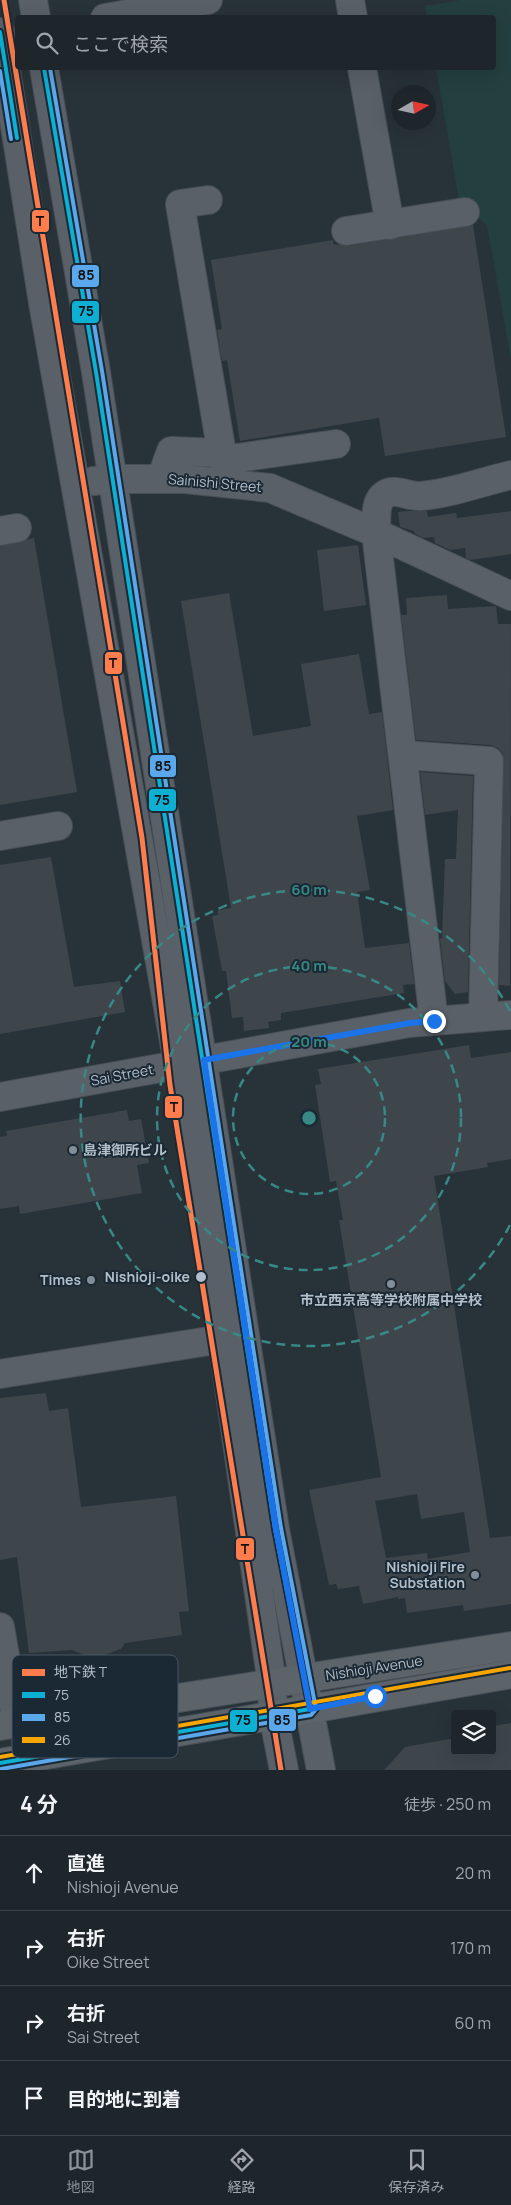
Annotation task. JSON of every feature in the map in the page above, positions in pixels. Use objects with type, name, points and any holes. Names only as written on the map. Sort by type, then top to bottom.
[{"type":"main road","name":"Nishioji Avenue","points":[[178,1698],[304,1680],[511,1646]]},
{"type":"main road","name":"Nishioji Avenue","points":[[178,1732],[397,1692],[511,1674]]},
{"type":"main road","name":"Nishioji Avenue","points":[[9,1765],[45,1758]]},
{"type":"street","points":[[33,0],[36,15]]},
{"type":"street","points":[[115,15],[147,5],[208,0]]},
{"type":"street","points":[[350,0],[352,15]]},
{"type":"street","points":[[15,32],[0,33],[43,303],[75,484],[191,1062],[321,1770]]},
{"type":"street","points":[[44,70],[113,478],[191,1062],[222,1339],[272,1684],[273,1714],[284,1770]]},
{"type":"street","points":[[362,70],[390,224]]},
{"type":"street","points":[[208,200],[180,204],[223,460],[336,444]]},
{"type":"street","points":[[346,231],[465,212]]},
{"type":"street","points":[[161,479],[171,451],[221,452]]},
{"type":"street","points":[[434,1021],[404,755],[376,533],[378,502],[384,494],[396,491],[416,496],[430,495],[511,475]]},
{"type":"street","name":"Sainishi Street","points":[[75,484],[113,478],[161,479],[270,488],[376,533],[511,596]]},
{"type":"street","points":[[404,755],[489,761],[483,1017]]},
{"type":"street","points":[[0,836],[58,826]]},
{"type":"street","name":"Sai Street","points":[[0,1097],[410,1023],[511,1015]]},
{"type":"street","points":[[0,1374],[222,1339]]},
{"type":"street","points":[[0,1627],[8,1724]]},
{"type":"green space","points":[[461,0],[511,0],[511,360],[487,226],[459,200],[436,70],[496,70],[496,15],[427,15],[425,6]]},
{"type":"building","points":[[473,225],[506,437],[385,456],[379,418],[240,441],[227,360],[222,361],[217,330],[222,329],[211,260],[333,240],[333,244],[348,246]]},
{"type":"building","points":[[427,511],[428,517],[456,513],[457,518],[511,511],[511,554],[470,560],[466,558],[465,548],[450,550],[435,543],[434,537],[423,538],[415,534],[414,531],[400,527],[398,512]]},
{"type":"building","points":[[34,538],[77,792],[0,805],[0,546]]},
{"type":"building","points":[[358,545],[366,605],[324,611],[317,550]]},
{"type":"building","points":[[229,593],[253,736],[311,726],[301,664],[359,654],[369,714],[382,712],[393,810],[357,816],[370,890],[357,892],[365,948],[409,943],[414,984],[403,985],[404,993],[281,1013],[281,1020],[268,1022],[269,1028],[244,1031],[243,1017],[232,1018],[226,971],[222,971],[212,916],[218,915],[218,910],[231,908],[181,601]]},
{"type":"building","points":[[447,595],[448,609],[496,606],[498,624],[511,624],[510,986],[499,985],[503,754],[498,748],[490,745],[416,740],[401,615],[407,615],[406,598]]},
{"type":"building","points":[[420,772],[473,776],[468,992],[455,994],[445,981],[440,939],[442,938],[445,859],[456,859],[458,810],[425,815]]},
{"type":"building","points":[[51,857],[74,987],[120,981],[125,1012],[0,1034],[0,865]]},
{"type":"building","points":[[469,1045],[471,1058],[511,1052],[511,1159],[487,1163],[488,1167],[434,1176],[490,1538],[511,1536],[511,1604],[464,1611],[463,1605],[407,1613],[405,1598],[398,1599],[398,1597],[363,1604],[359,1586],[338,1589],[336,1584],[329,1585],[309,1490],[381,1477],[339,1220],[343,1220],[336,1181],[330,1182],[315,1085],[321,1084],[318,1069]],"holes":[[[417,1494],[421,1519],[464,1512],[470,1552],[428,1559],[427,1553],[386,1558],[375,1501]]]},
{"type":"building","name":"島津御所ビル","points":[[127,1110],[129,1121],[141,1119],[149,1163],[137,1165],[142,1193],[20,1214],[19,1206],[0,1209],[0,1137],[7,1136],[6,1131]]},
{"type":"building","points":[[46,1393],[49,1411],[68,1408],[81,1507],[176,1496],[189,1611],[179,1612],[182,1635],[125,1643],[121,1649],[104,1655],[84,1655],[72,1650],[29,1653],[17,1557],[0,1560],[0,1398]]},
{"type":"building","points":[[511,1723],[511,1770],[384,1770],[405,1747],[451,1739],[451,1755],[496,1755],[496,1725]]},
{"type":"metro line","name":"T","points":[[4,0],[15,67]]},
{"type":"metro line","name":"T","points":[[16,70],[142,838],[170,1085],[281,1770]]},
{"type":"transit line","name":"75","points":[[0,32],[17,138]]},
{"type":"transit line","name":"75","points":[[44,70],[96,372],[275,1529],[310,1709],[178,1732]]},
{"type":"transit line","name":"85","points":[[50,70],[102,371],[281,1528],[316,1709],[311,1715],[178,1738]]},
{"type":"transit line","name":"85","points":[[0,71],[11,139]]},
{"type":"transit line","name":"26","points":[[178,1726],[510,1668]]},
{"type":"transit line","name":"26","points":[[0,1757],[12,1755]]},
{"type":"transit line","name":"75","points":[[0,1763],[29,1758]]},
{"type":"transit line","name":"85","points":[[1,1769],[64,1758]]},
{"type":"place","name":"島津御所ビル","points":[[73,1150]]},
{"type":"place","name":"Nishioji-oike","points":[[201,1277]]},
{"type":"place","name":"Times","points":[[91,1280]]},
{"type":"place","name":"市立西京高等学校附属中学校","points":[[391,1284]]},
{"type":"place","name":"Nishioji Fire Substation","points":[[475,1575]]},
{"type":"route","points":[[375,1696],[310,1709],[276,1529],[204,1060],[410,1023],[434,1021]]}]
